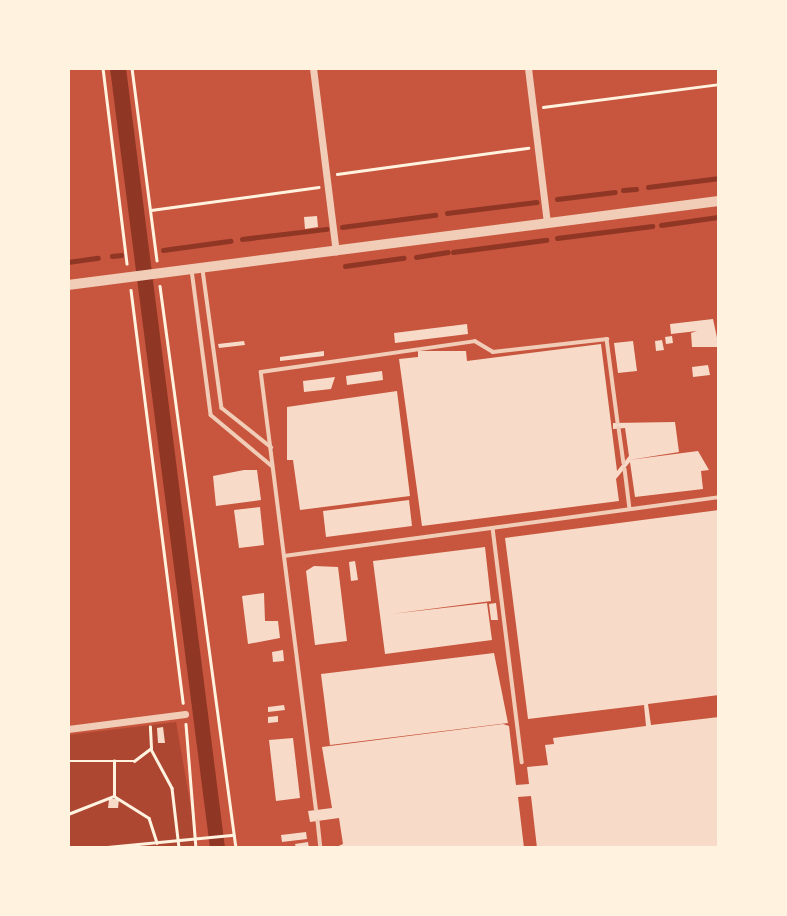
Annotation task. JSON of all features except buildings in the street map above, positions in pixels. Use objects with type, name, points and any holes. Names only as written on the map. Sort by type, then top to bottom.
[{"type":"street","points":[[313,68],[336,252]]},
{"type":"street","points":[[528,68],[547,223]]},
{"type":"street","points":[[68,285],[719,201]]},
{"type":"street","points":[[68,729],[185,714]]},
{"type":"lane","points":[[198,269],[222,408],[271,447]]},
{"type":"lane","points":[[198,269],[211,415],[273,468]]},
{"type":"lane","points":[[317,810],[261,372],[475,341],[493,352],[607,339],[618,422]]},
{"type":"lane","points":[[619,428],[624,463]]},
{"type":"lane","points":[[625,469],[630,509]]},
{"type":"lane","points":[[284,556],[719,497]]},
{"type":"lane","points":[[493,528],[522,762]]},
{"type":"lane","points":[[318,821],[321,848]]},
{"type":"path","points":[[103,68],[127,264]]},
{"type":"path","points":[[132,68],[157,260]]},
{"type":"path","points":[[533,108],[719,84]]},
{"type":"path","points":[[327,175],[538,147]]},
{"type":"path","points":[[151,210],[328,186]]},
{"type":"path","points":[[160,286],[236,848]]},
{"type":"path","points":[[131,290],[197,804],[191,837],[195,848]]},
{"type":"path","points":[[149,719],[151,748],[172,788],[179,848]]},
{"type":"path","points":[[68,761],[134,761],[151,748]]},
{"type":"path","points":[[114,760],[114,796]]},
{"type":"path","points":[[68,814],[114,796]]},
{"type":"path","points":[[114,796],[149,818],[157,843]]},
{"type":"path","points":[[97,848],[234,835]]},
{"type":"shaded area","points":[[110,68],[126,68],[225,848],[210,848]]},
{"type":"shaded area","points":[[176,722],[198,848],[68,848],[68,735]]},
{"type":"waterway","points":[[648,187],[719,178]]},
{"type":"waterway","points":[[623,190],[636,189]]},
{"type":"waterway","points":[[557,199],[615,192]]},
{"type":"waterway","points":[[447,213],[536,202]]},
{"type":"waterway","points":[[342,227],[435,215]]},
{"type":"waterway","points":[[661,225],[719,217]]},
{"type":"waterway","points":[[557,238],[652,226]]},
{"type":"waterway","points":[[242,239],[326,229]]},
{"type":"waterway","points":[[453,252],[546,240]]},
{"type":"waterway","points":[[163,250],[230,241]]},
{"type":"waterway","points":[[416,257],[448,252]]},
{"type":"waterway","points":[[112,256],[121,255]]},
{"type":"waterway","points":[[68,262],[98,258]]},
{"type":"waterway","points":[[345,266],[403,258]]}]
